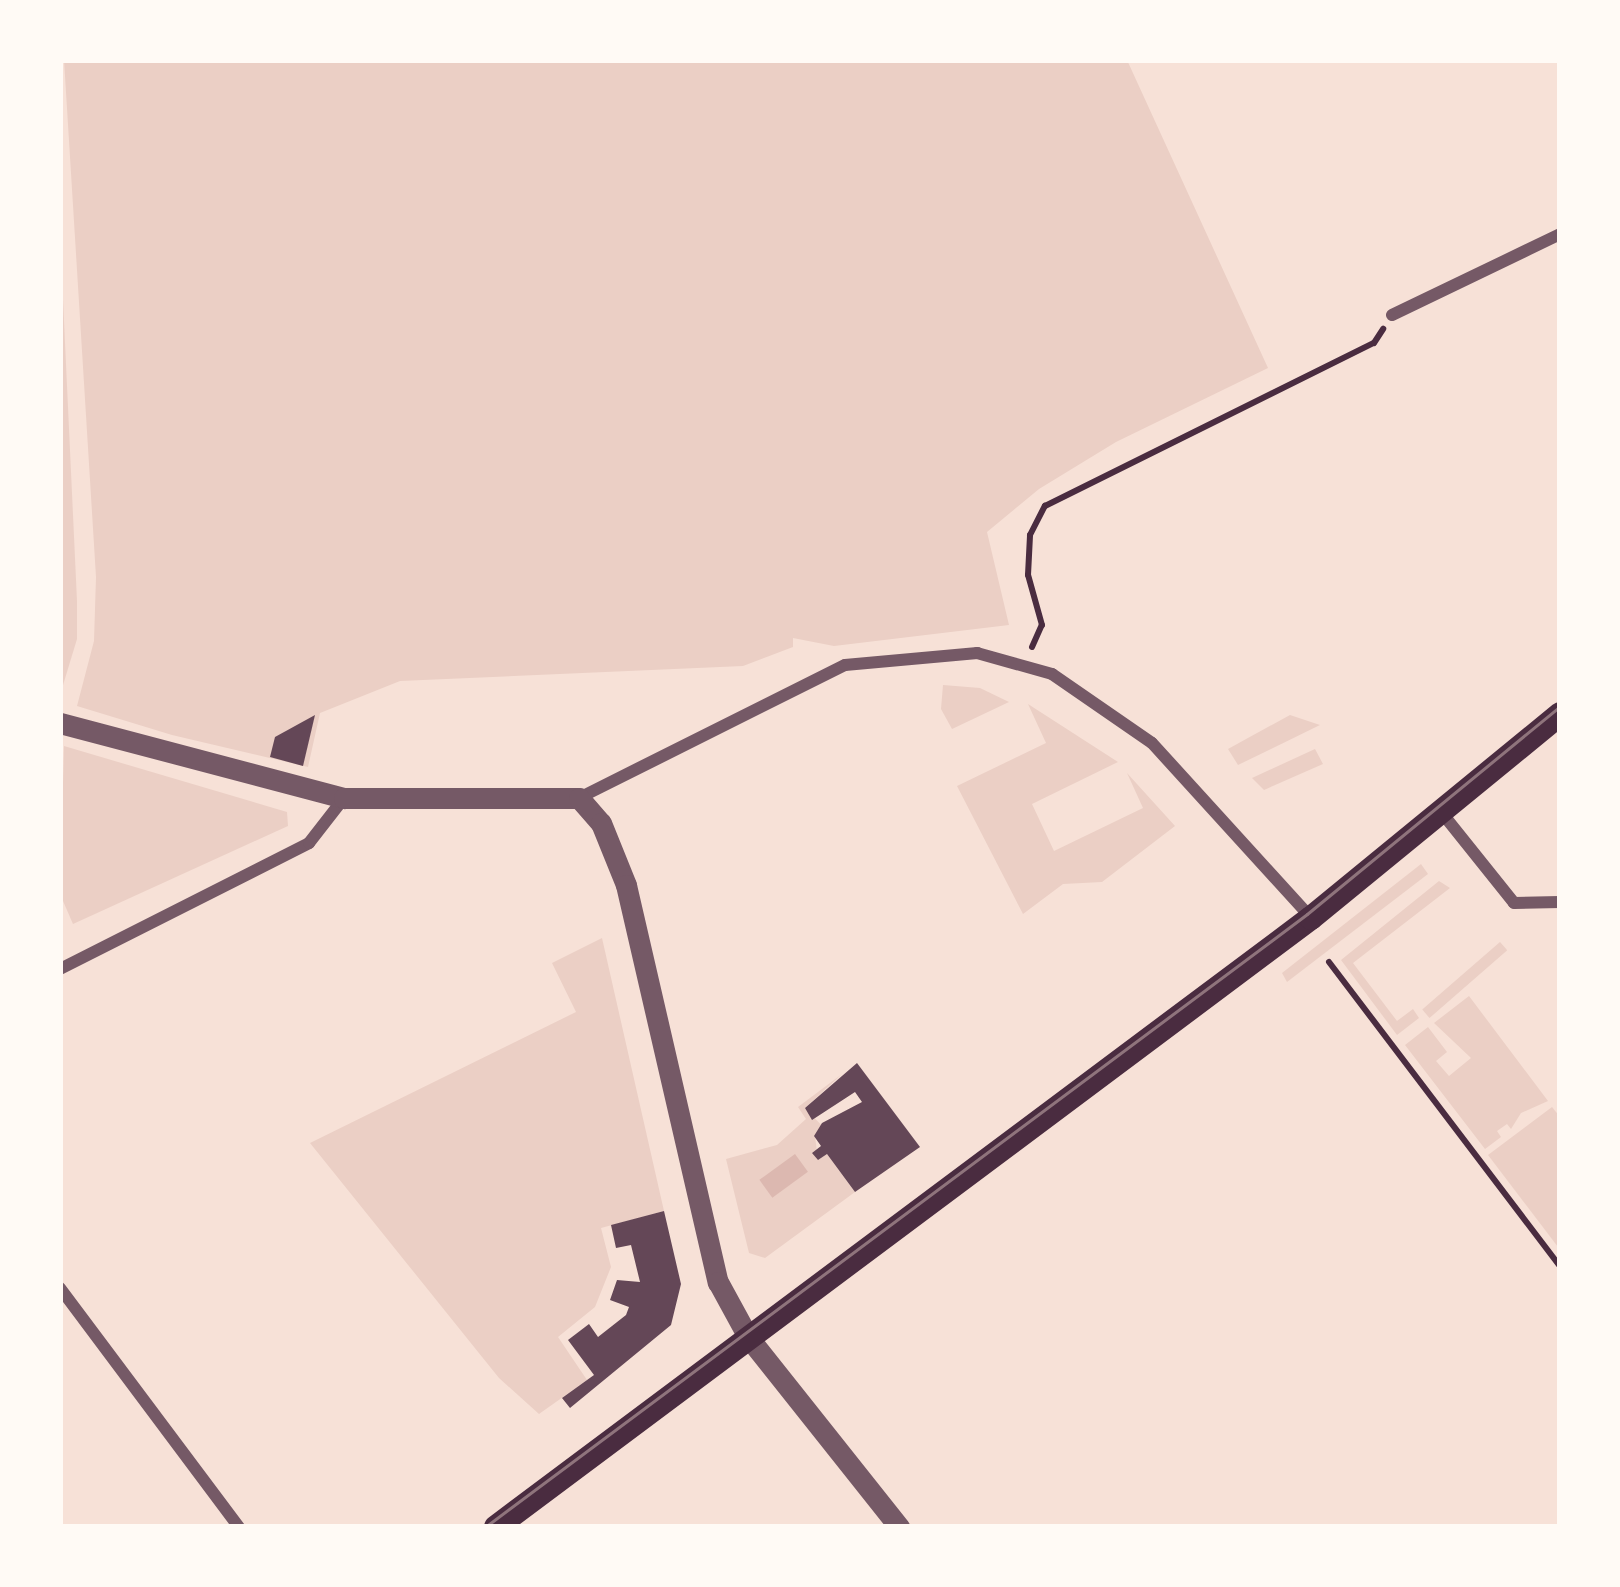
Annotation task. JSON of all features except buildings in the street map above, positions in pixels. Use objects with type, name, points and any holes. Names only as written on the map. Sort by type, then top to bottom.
[{"type":"main road","points":[[496,1527],[1311,918],[1560,714]]},
{"type":"street","points":[[1392,315],[1560,234]]},
{"type":"street","points":[[60,723],[344,798],[579,798],[845,665],[977,652],[1026,662],[1094,698],[1152,743],[1311,918]]},
{"type":"street","points":[[61,965],[309,844],[344,798]]},
{"type":"street","points":[[579,798],[617,855],[718,1282],[748,1337],[899,1527]]},
{"type":"street","points":[[1442,813],[1501,890],[1526,905],[1560,902]]},
{"type":"street","points":[[60,1288],[239,1527]]},
{"type":"path","points":[[1026,662],[1042,625],[1028,575],[1030,535],[1045,506],[1374,343],[1392,315]]},
{"type":"path","points":[[1329,962],[1560,1266]]},
{"type":"shaded area","points":[[64,60],[1127,60],[1268,368],[1116,442],[1039,489],[987,532],[1009,625],[834,646],[793,638],[793,647],[743,666],[400,681],[320,713],[308,767],[172,735],[77,706],[94,641],[96,577]]},
{"type":"shaded area","points":[[60,235],[77,639],[60,695]]},
{"type":"shaded area","points":[[943,685],[980,688],[1009,702],[952,729],[941,709]]},
{"type":"shaded area","points":[[1028,704],[1118,762],[1032,804],[1054,851],[1143,808],[1127,773],[1175,826],[1102,882],[1063,884],[1023,914],[957,786],[1046,743]]},
{"type":"shaded area","points":[[1290,715],[1320,725],[1238,765],[1228,749]]},
{"type":"shaded area","points":[[64,746],[287,812],[288,826],[73,924],[60,894]]},
{"type":"shaded area","points":[[1315,749],[1323,764],[1264,790],[1252,778]]},
{"type":"shaded area","points":[[1421,864],[1428,874],[1287,982],[1282,973]]},
{"type":"shaded area","points":[[1439,881],[1450,888],[1353,963],[1397,1021],[1413,1009],[1419,1018],[1397,1035],[1341,960]]},
{"type":"shaded area","points":[[602,938],[664,1211],[601,1228],[611,1267],[595,1307],[558,1337],[587,1380],[539,1414],[499,1378],[310,1143],[576,1012],[552,963]]},
{"type":"shaded area","points":[[1500,942],[1507,950],[1429,1018],[1422,1010]]},
{"type":"shaded area","points":[[1469,996],[1548,1101],[1521,1113],[1511,1129],[1507,1124],[1497,1131],[1501,1137],[1485,1149],[1405,1045],[1428,1027],[1447,1052],[1436,1061],[1449,1076],[1471,1058],[1434,1023]]},
{"type":"shaded area","points":[[842,1074],[805,1108],[825,1129],[815,1136],[818,1160],[827,1154],[855,1192],[765,1258],[749,1253],[726,1159],[777,1145],[806,1119],[798,1107]]},
{"type":"shaded area","points":[[1552,1107],[1560,1117],[1558,1247],[1488,1155]]},
{"type":"shaded area","points":[[795,1154],[808,1172],[772,1198],[759,1180]]},
{"type":"tram line","points":[[485,1527],[1307,914],[1560,706]]}]
